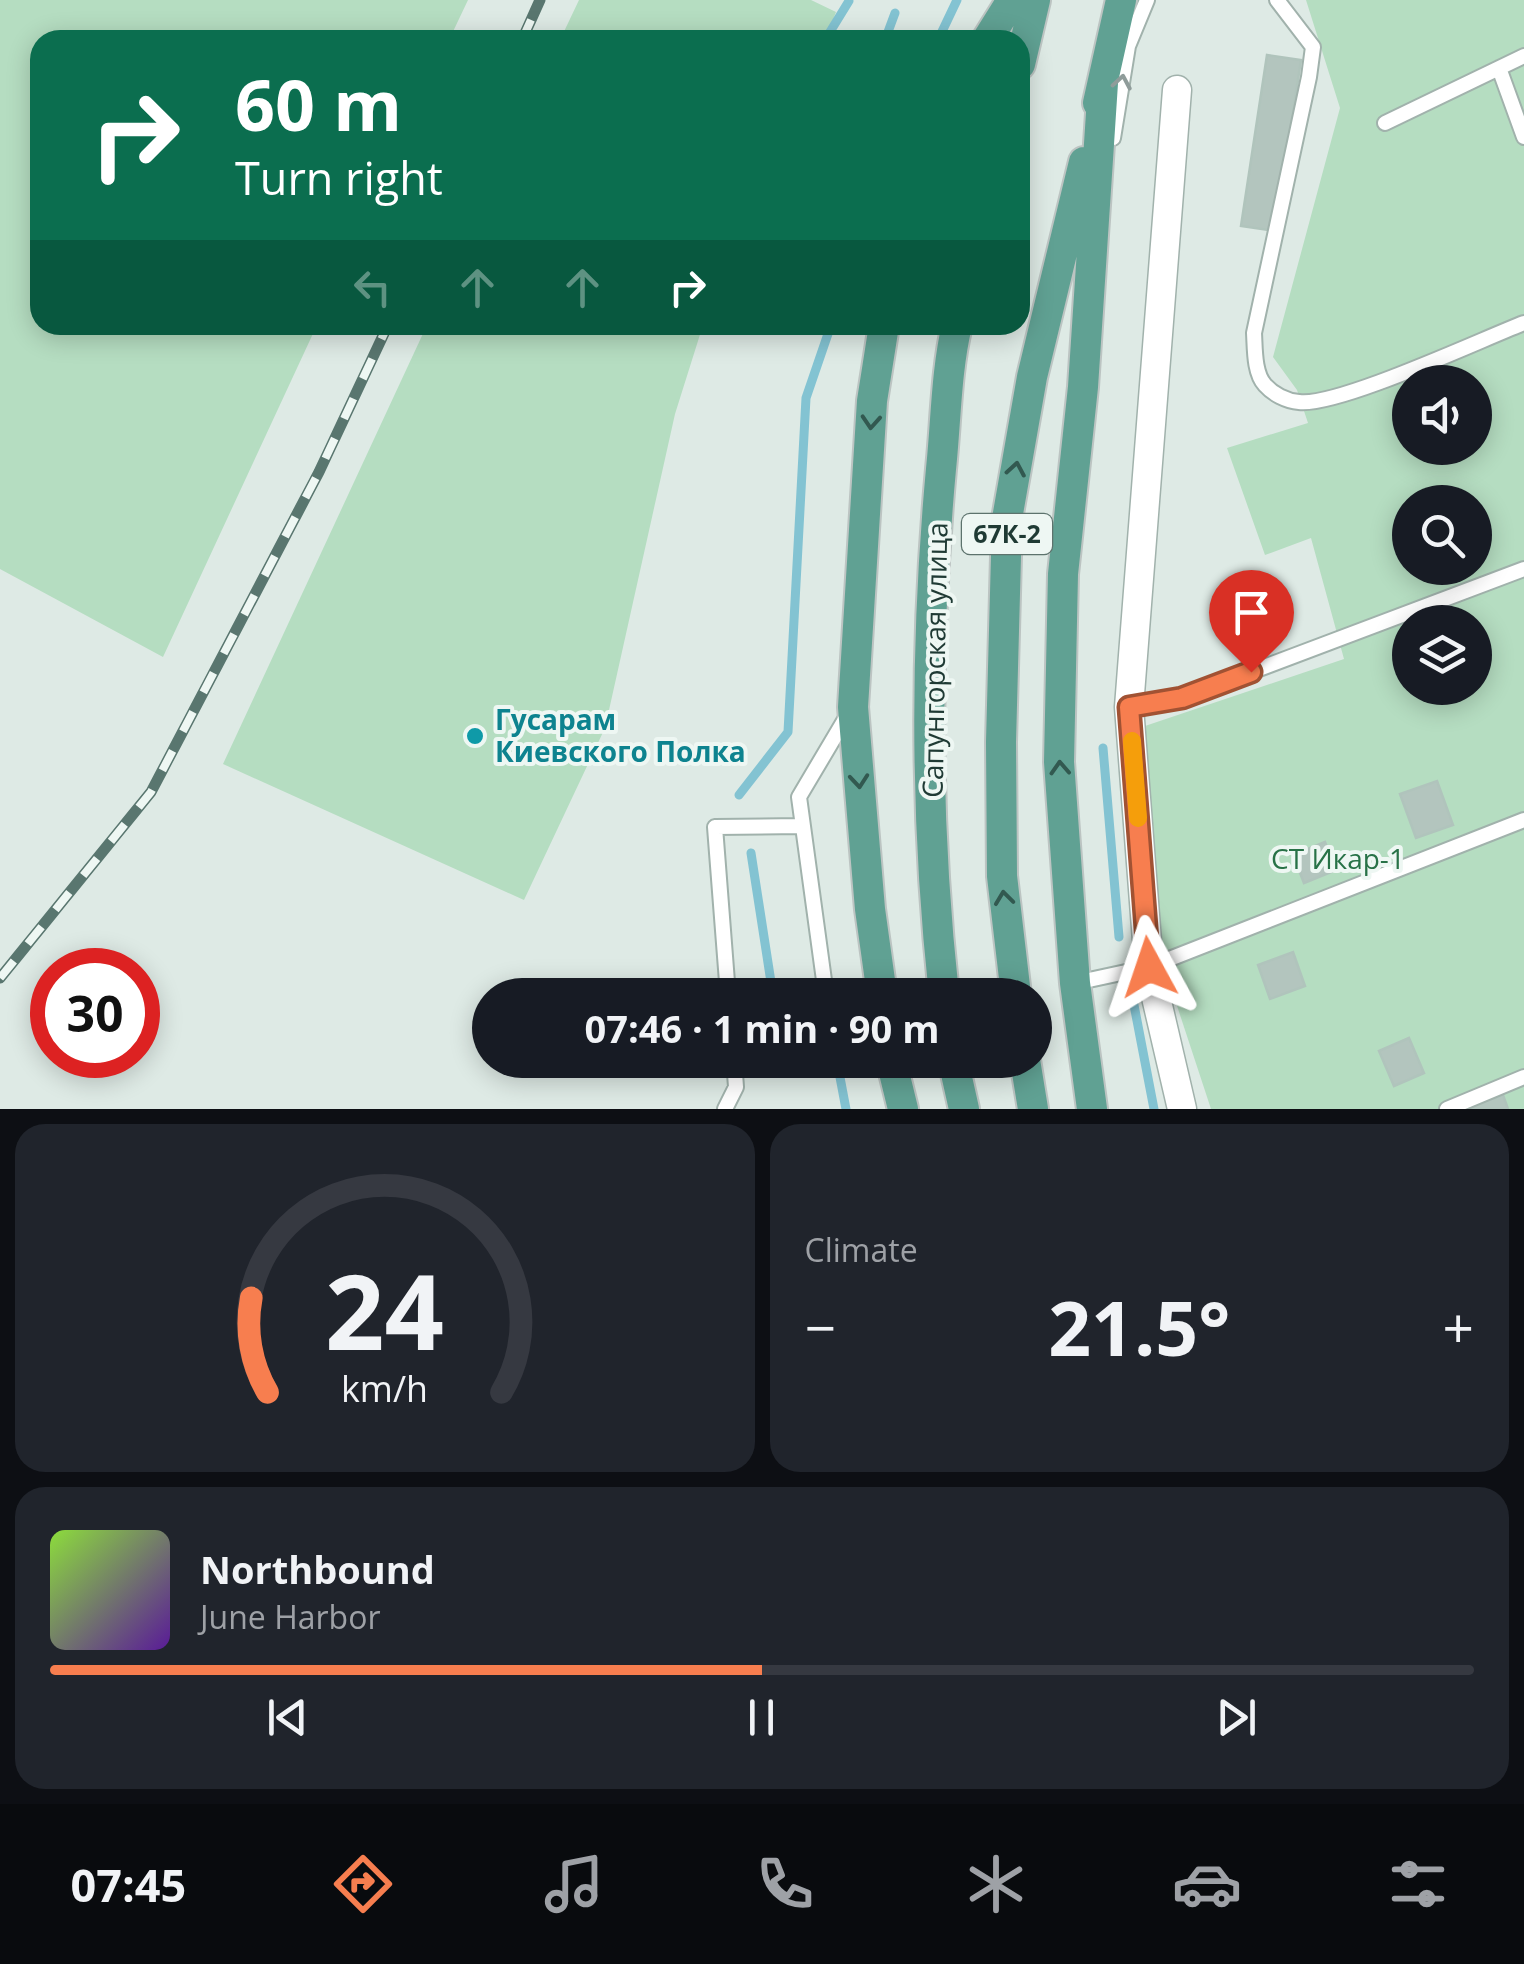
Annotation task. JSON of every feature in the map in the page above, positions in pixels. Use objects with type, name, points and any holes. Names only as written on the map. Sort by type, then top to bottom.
[{"type":"main road","points":[[992,30],[1012,0]]},
{"type":"main road","points":[[1028,30],[1035,0]]},
{"type":"main road","name":"67К-2","points":[[1014,978],[1002,876],[1007,519],[1032,377],[1122,0]]},
{"type":"main road","name":"67К-2","points":[[1092,1109],[1075,984],[1059,743],[1062,574],[1083,387],[1103,83]]},
{"type":"main road","points":[[880,978],[853,707],[872,401],[882,335]]},
{"type":"main road","name":"Сапунгорская улица","points":[[942,978],[935,905],[929,742],[935,537],[956,335]]},
{"type":"main road","points":[[896,1078],[904,1109]]},
{"type":"main road","points":[[957,1078],[964,1109]]},
{"type":"main road","points":[[1028,1078],[1033,1109]]},
{"type":"street","points":[[1177,90],[1129,707],[1149,967],[1182,1109]]},
{"type":"lane","points":[[1083,387],[1107,170],[1128,46],[1147,0]]},
{"type":"lane","points":[[1277,0],[1312,47],[1309,78],[1254,333],[1255,358],[1262,382],[1280,397],[1300,403],[1341,395],[1524,323]]},
{"type":"lane","points":[[1386,123],[1524,56]]},
{"type":"lane","points":[[1499,68],[1524,137]]},
{"type":"lane","points":[[1129,707],[1182,698],[1524,569]]},
{"type":"lane","points":[[823,978],[799,797],[853,707]]},
{"type":"lane","points":[[1075,984],[1149,967],[1524,820]]},
{"type":"lane","points":[[727,978],[715,827],[800,826]]},
{"type":"lane","points":[[1447,1109],[1524,1077]]},
{"type":"lane","points":[[725,1109],[736,1087],[735,1078]]},
{"type":"green space","points":[[0,0],[468,0],[454,30],[30,30],[30,335],[312,335],[163,657],[0,569]]},
{"type":"green space","points":[[579,0],[811,0],[836,12],[829,30],[565,30]]},
{"type":"green space","name":"СТ Икар-1","points":[[1306,0],[1524,0],[1524,1109],[1211,1109],[1156,942],[1145,726],[1344,659],[1311,538],[1265,555],[1227,448],[1308,423],[1297,390],[1273,357],[1340,108]]},
{"type":"green space","points":[[422,335],[700,335],[675,414],[605,728],[524,900],[223,764]]},
{"type":"building","points":[[1267,55],[1301,60],[1275,231],[1241,226]]},
{"type":"building","points":[[1437,781],[1453,825],[1416,838],[1400,794]]},
{"type":"building","points":[[1325,842],[1336,870],[1304,883],[1293,855]]},
{"type":"building","points":[[1293,952],[1305,986],[1270,999],[1258,965]]},
{"type":"building","points":[[1409,1038],[1424,1073],[1394,1086],[1379,1051]]},
{"type":"building","points":[[1503,1095],[1508,1109],[1465,1109],[1465,1108]]},
{"type":"waterway","points":[[943,30],[957,0]]},
{"type":"waterway","points":[[831,30],[849,1]]},
{"type":"waterway","points":[[889,30],[895,13]]},
{"type":"waterway","points":[[739,795],[788,732],[806,398],[828,335]]},
{"type":"waterway","points":[[1103,748],[1119,937]]},
{"type":"waterway","points":[[751,853],[770,978]]},
{"type":"waterway","points":[[1134,1005],[1154,1109]]},
{"type":"waterway","points":[[840,1078],[846,1109]]},
{"type":"railway","points":[[526,30],[540,0]]},
{"type":"railway","points":[[0,978],[151,792],[319,472],[383,335]]},
{"type":"slow traffic","points":[[1132,741],[1138,818]]},
{"type":"place","name":"Гусарам Киевского Полка","points":[[475,736]]},
{"type":"route","points":[[1149,967],[1129,707],[1182,698],[1251,672]]}]
